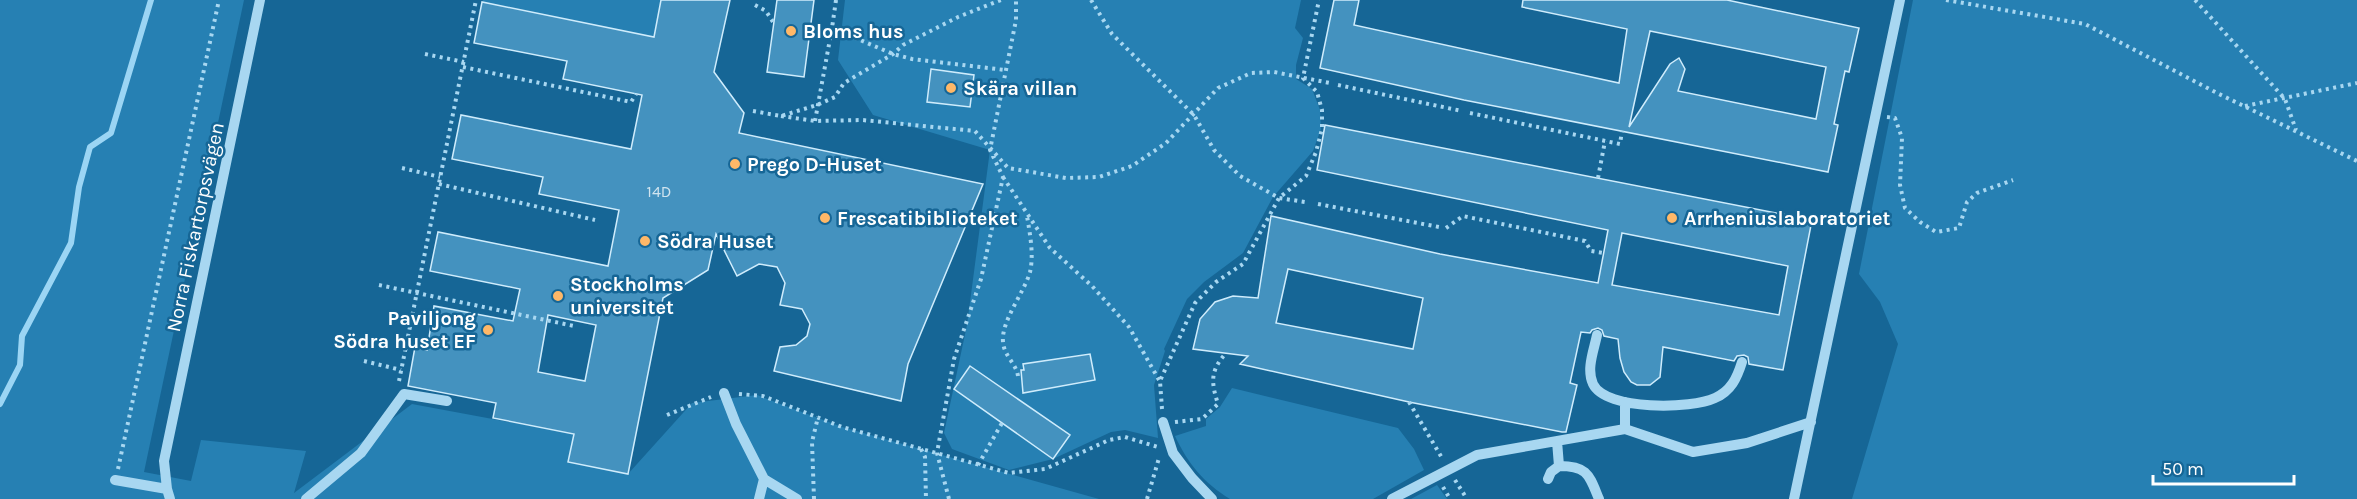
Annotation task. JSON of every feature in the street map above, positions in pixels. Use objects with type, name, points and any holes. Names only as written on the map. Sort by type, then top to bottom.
[{"type":"street","name":"Norra Fiskartorpsvägen","points":[[169,494],[164,461],[260,0]]},
{"type":"street","points":[[1794,499],[1900,0]]},
{"type":"street","points":[[1597,334],[1590,371],[1594,386],[1608,399],[1667,405],[1688,404],[1715,398],[1729,388],[1738,375],[1742,362]]},
{"type":"street","points":[[724,393],[736,424],[764,479],[797,499]]},
{"type":"street","points":[[306,499],[361,453],[405,394],[447,401]]},
{"type":"street","points":[[1625,402],[1625,429]]},
{"type":"street","points":[[1163,422],[1173,453],[1212,499]]},
{"type":"street","points":[[1392,499],[1477,455],[1625,429],[1693,452],[1747,443],[1811,422]]},
{"type":"street","points":[[1557,441],[1559,466]]},
{"type":"street","points":[[1548,478],[1551,472],[1559,466],[1573,466],[1583,470],[1589,475],[1599,499]]},
{"type":"street","points":[[759,499],[764,479]]},
{"type":"street","points":[[115,480],[169,494]]},
{"type":"path","points":[[115,480],[219,0]]},
{"type":"path","points":[[394,407],[476,0]]},
{"type":"path","points":[[815,121],[836,0]]},
{"type":"path","points":[[782,116],[834,97],[844,82],[893,54],[903,45],[1001,0]]},
{"type":"path","points":[[1016,0],[1016,21],[990,150],[1004,177],[1050,248],[1092,286],[1129,327],[1160,381],[1163,422],[1191,422],[1203,419],[1218,404],[1212,380],[1216,364],[1226,353]]},
{"type":"path","points":[[1091,0],[1112,34],[1194,115],[1214,150],[1240,176],[1279,198],[1305,202]]},
{"type":"path","points":[[1303,78],[1318,0]]},
{"type":"path","points":[[1946,0],[2085,24],[2357,161]]},
{"type":"path","points":[[2195,0],[2285,99],[2296,131]]},
{"type":"path","points":[[755,5],[766,11],[773,22]]},
{"type":"path","points":[[832,28],[893,54],[912,59],[1005,70]]},
{"type":"path","points":[[425,54],[463,65],[631,102],[636,94]]},
{"type":"path","points":[[753,111],[815,121],[862,120],[975,131],[1008,168],[1066,178],[1099,177],[1132,166],[1166,143],[1218,88],[1251,73],[1274,72],[1330,83]]},
{"type":"path","points":[[1160,381],[1195,303],[1216,282],[1243,264],[1279,198],[1306,176],[1322,129],[1322,110],[1317,92],[1303,78]]},
{"type":"path","points":[[2245,106],[2357,83]]},
{"type":"path","points":[[1338,85],[1462,111]]},
{"type":"path","points":[[1470,113],[1620,144],[1622,131]]},
{"type":"path","points":[[1875,115],[1894,118],[1902,138],[1900,185],[1905,208],[1920,222],[1936,232],[1959,228],[1967,202],[1977,193],[2013,180]]},
{"type":"path","points":[[1598,178],[1605,141]]},
{"type":"path","points":[[402,168],[440,177]]},
{"type":"path","points":[[949,499],[937,453],[954,359],[981,279],[1004,177]]},
{"type":"path","points":[[439,184],[595,220]]},
{"type":"path","points":[[1318,204],[1439,227]]},
{"type":"path","points":[[1018,376],[1017,367],[1011,361],[1003,342],[1008,322],[1029,273],[1030,235],[1026,212]]},
{"type":"path","points":[[1446,228],[1463,216],[1585,241],[1591,251],[1603,253]]},
{"type":"path","points":[[379,285],[574,326]]},
{"type":"path","points":[[364,361],[401,370]]},
{"type":"path","points":[[667,415],[700,400],[724,393],[763,396],[842,426],[1009,473],[1045,469],[1109,440],[1125,437],[1162,449],[1147,499]]},
{"type":"path","points":[[1409,402],[1444,460]]},
{"type":"path","points":[[814,499],[812,442],[818,417]]},
{"type":"path","points":[[978,465],[1002,423]]},
{"type":"path","points":[[920,449],[926,457],[926,499]]},
{"type":"path","points":[[1449,470],[1467,499]]},
{"type":"shaded area","points":[[0,0],[244,0],[144,472],[191,481],[201,440],[306,451],[294,493],[412,404],[574,434],[569,462],[628,474],[692,403],[757,395],[842,427],[1099,499],[0,499]]},
{"type":"shaded area","points":[[483,0],[661,0],[654,37],[482,2]]},
{"type":"shaded area","points":[[845,0],[1301,0],[1295,28],[1303,38],[1296,65],[1296,79],[1312,89],[1320,110],[1321,129],[1313,151],[1273,197],[1243,253],[1204,282],[1187,299],[1164,349],[1154,385],[1158,438],[1125,430],[1111,432],[1053,459],[1009,470],[952,449],[944,433],[967,325],[990,150],[873,115],[838,60]]},
{"type":"shaded area","points":[[1913,0],[2357,0],[2357,499],[1852,499],[1898,344],[1880,302],[1859,274]]},
{"type":"shaded area","points":[[1232,388],[1398,428],[1414,449],[1424,470],[1373,499],[1230,499],[1198,472],[1185,455],[1175,436],[1206,426],[1206,419],[1220,407]]},
{"type":"shaded area","points":[[1437,485],[1447,499],[1411,499]]},
{"type":"building","points":[[661,0],[730,0],[714,72],[744,113],[739,133],[983,184],[908,364],[901,401],[774,371],[780,347],[796,345],[807,336],[810,324],[802,309],[780,305],[785,283],[777,267],[759,264],[737,276],[716,234],[708,270],[663,298],[628,474],[568,462],[574,434],[493,418],[496,403],[408,386],[415,347],[427,350],[434,306],[513,321],[520,289],[430,271],[438,232],[608,266],[619,210],[539,194],[543,177],[452,159],[461,115],[631,149],[642,95],[563,79],[567,61],[474,43],[482,2],[654,37]],"holes":[[[548,315],[596,325],[585,381],[538,372]]]},
{"type":"building","name":"Bloms hus","points":[[777,0],[814,0],[804,77],[767,72]]},
{"type":"building","points":[[1334,0],[1359,0],[1354,25],[1619,83],[1627,29],[1522,7],[1523,0],[1727,0],[1859,28],[1849,72],[1845,71],[1834,124],[1838,125],[1828,172],[1464,100],[1320,68]],"holes":[[[1650,31],[1826,67],[1816,119],[1678,91],[1685,69],[1679,58],[1670,64],[1629,127]]]},
{"type":"building","name":"Skära villan","points":[[931,69],[974,75],[970,107],[927,102]]},
{"type":"building","name":"Arrheniuslaboratoriet","points":[[1325,125],[1812,220],[1783,370],[1749,364],[1748,357],[1744,355],[1737,356],[1734,361],[1663,347],[1660,377],[1650,385],[1637,385],[1631,382],[1624,372],[1618,339],[1604,336],[1602,330],[1598,328],[1590,333],[1581,332],[1570,383],[1577,385],[1566,432],[1562,432],[1409,402],[1240,364],[1248,356],[1193,349],[1200,319],[1215,302],[1233,296],[1258,298],[1271,216],[1440,254],[1598,283],[1608,230],[1317,170]],"holes":[[[1622,233],[1788,266],[1779,315],[1612,285]],[[1288,269],[1423,298],[1413,349],[1276,323]]]},
{"type":"building","points":[[1090,354],[1095,380],[1023,393],[1021,370],[1024,370],[1023,364]]},
{"type":"building","points":[[970,366],[1070,435],[1053,459],[954,389]]},
{"type":"waterway","points":[[0,404],[20,365],[22,336],[71,243],[79,187],[90,147],[111,133],[151,0]]},
{"type":"place","name":"Bloms hus","points":[[791,31]]},
{"type":"place","name":"Skära villan","points":[[951,88]]},
{"type":"place","name":"Prego D-Huset","points":[[735,164]]},
{"type":"place","name":"Frescatibiblioteket","points":[[825,218]]},
{"type":"place","name":"Arrheniuslaboratoriet","points":[[1672,218]]},
{"type":"place","name":"Södra Huset","points":[[645,241]]},
{"type":"place","name":"Stockholms universitet","points":[[558,296]]},
{"type":"place","name":"Paviljong Södra huset EF","points":[[488,330]]}]
